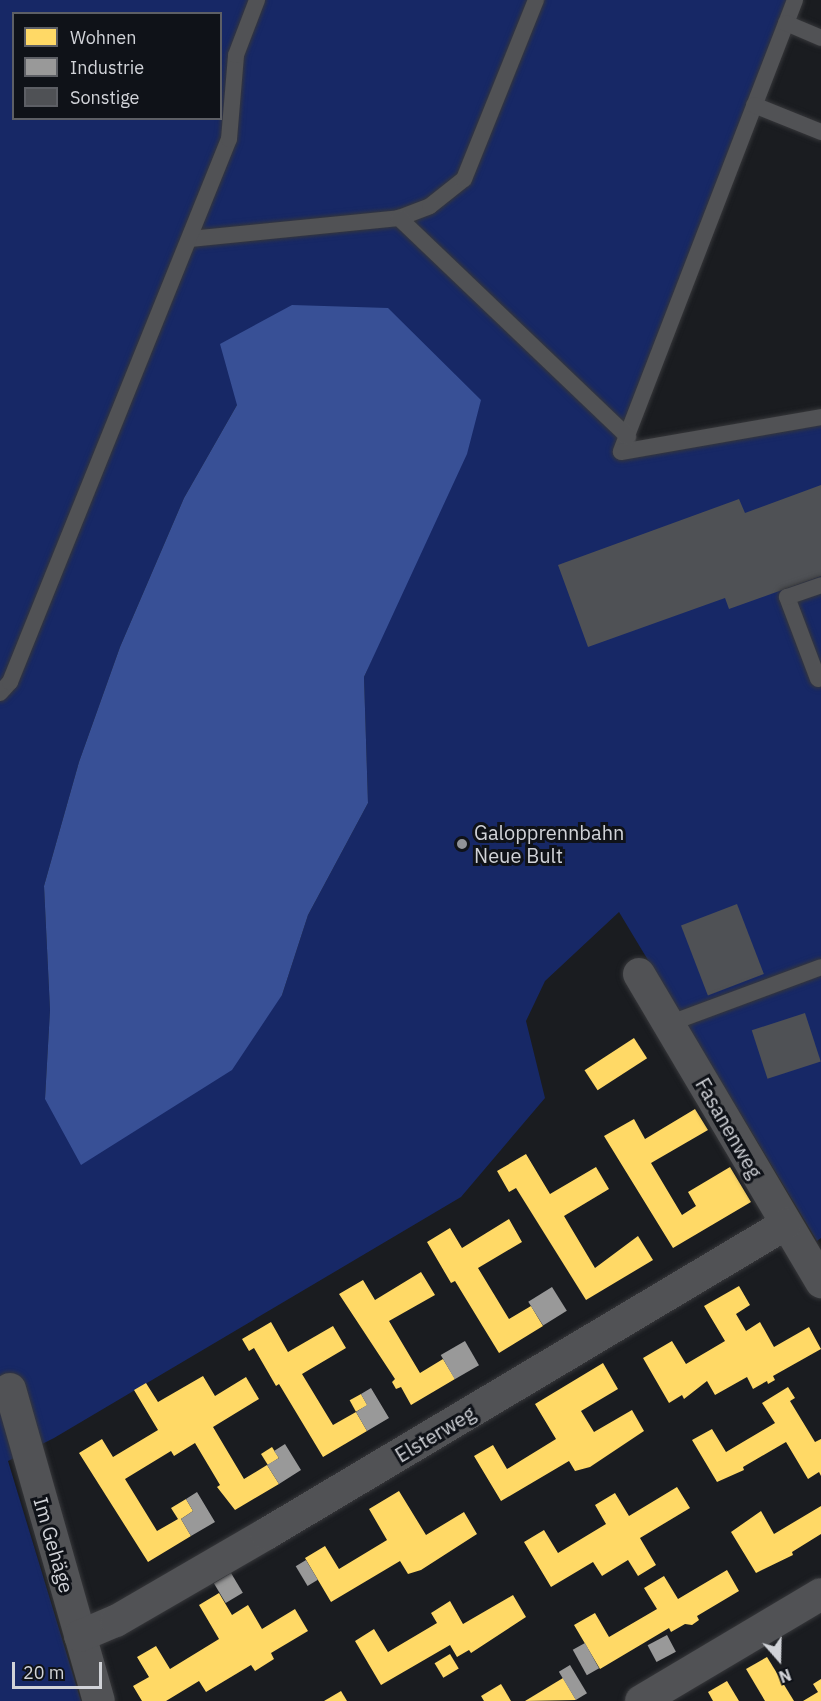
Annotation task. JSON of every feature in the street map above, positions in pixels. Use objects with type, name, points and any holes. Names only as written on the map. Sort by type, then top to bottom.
[{"type":"street","name":"Fasanenweg","points":[[639,974],[821,1282]]},
{"type":"street","name":"Elsterweg","points":[[80,1636],[116,1621],[266,1534],[786,1224]]},
{"type":"street","name":"Im Gehäge","points":[[10,1389],[99,1701]]},
{"type":"street","points":[[641,1701],[821,1594]]},
{"type":"lane","points":[[0,693],[10,682],[229,139],[236,55],[257,0]]},
{"type":"lane","points":[[190,239],[399,218],[430,206],[464,179],[537,0]]},
{"type":"lane","points":[[795,0],[621,452],[821,417]]},
{"type":"lane","points":[[786,23],[821,38]]},
{"type":"lane","points":[[754,105],[821,132]]},
{"type":"lane","points":[[399,218],[628,437]]},
{"type":"lane","points":[[818,679],[787,597],[821,585]]},
{"type":"lane","points":[[668,1024],[821,968]]},
{"type":"shaded area","name":"Galopprennbahn Neue Bult","points":[[0,0],[795,0],[622,452],[821,417],[821,1238],[817,1241],[619,912],[545,981],[526,1021],[545,1098],[461,1197],[54,1438],[8,1461],[81,1701],[0,1701]],"holes":[[[237,405],[406,581],[364,677],[368,803],[308,915],[282,995],[45,1099],[50,1010],[44,886],[79,762],[120,647],[184,498]]]},
{"type":"shaded area","points":[[292,305],[388,308],[481,400],[467,454],[364,677],[368,803],[308,915],[282,995],[232,1070],[81,1165],[45,1099],[50,1010],[44,886],[79,762],[120,647],[184,498],[237,405],[220,344]]},
{"type":"building: Wohnen","points":[[634,1038],[647,1058],[598,1090],[585,1070]]},
{"type":"building: Wohnen","points":[[695,1109],[708,1130],[651,1163],[682,1215],[696,1206],[688,1192],[730,1167],[751,1202],[673,1248],[604,1136],[634,1119],[645,1139]]},
{"type":"building: Wohnen","points":[[526,1154],[550,1194],[596,1167],[609,1189],[564,1216],[595,1268],[638,1236],[653,1260],[586,1300],[516,1188],[509,1192],[497,1171]]},
{"type":"building: Wohnen","points":[[509,1219],[522,1242],[478,1268],[509,1319],[531,1306],[543,1326],[499,1353],[455,1281],[451,1283],[427,1242],[450,1228],[462,1248]]},
{"type":"building: Wohnen","points":[[421,1272],[435,1295],[389,1321],[420,1373],[443,1359],[455,1379],[411,1405],[401,1387],[396,1389],[392,1382],[395,1379],[339,1294],[363,1280],[375,1300]]},
{"type":"building: Wohnen","points":[[739,1286],[750,1305],[736,1314],[746,1331],[760,1322],[774,1347],[809,1327],[821,1349],[773,1376],[775,1380],[768,1384],[767,1381],[753,1389],[747,1377],[715,1395],[707,1381],[684,1399],[682,1395],[669,1403],[643,1358],[672,1341],[686,1364],[725,1341],[704,1306]]},
{"type":"building: Wohnen","points":[[271,1322],[288,1352],[333,1326],[346,1348],[302,1374],[333,1425],[356,1412],[367,1431],[323,1457],[279,1384],[276,1386],[254,1348],[249,1351],[242,1339]]},
{"type":"building: Wohnen","points":[[603,1363],[618,1389],[581,1411],[594,1432],[632,1410],[644,1431],[590,1467],[575,1471],[569,1461],[501,1501],[474,1456],[493,1445],[507,1469],[556,1439],[535,1404]]},
{"type":"building: Wohnen","points":[[203,1376],[215,1396],[246,1377],[259,1399],[213,1427],[244,1479],[267,1465],[279,1484],[235,1510],[217,1487],[220,1485],[195,1443],[174,1456],[171,1451],[125,1479],[157,1531],[178,1519],[171,1508],[186,1499],[193,1511],[181,1519],[191,1536],[148,1562],[79,1453],[102,1439],[113,1457],[158,1430],[134,1390],[146,1383],[158,1402]]},
{"type":"building: Wohnen","points":[[788,1387],[795,1398],[790,1401],[815,1442],[821,1439],[821,1476],[819,1472],[808,1479],[786,1442],[743,1467],[744,1470],[717,1482],[692,1440],[712,1429],[726,1452],[775,1423],[762,1403]]},
{"type":"building: Wohnen","points":[[361,1394],[367,1405],[356,1412],[350,1400]]},
{"type":"building: Wohnen","points":[[272,1447],[279,1458],[268,1465],[261,1454]]},
{"type":"building: Wohnen","points":[[677,1487],[690,1508],[640,1538],[656,1565],[638,1576],[628,1560],[602,1576],[593,1562],[551,1587],[524,1542],[544,1530],[558,1553],[606,1524],[595,1505],[615,1493],[629,1516]]},
{"type":"building: Wohnen","points":[[399,1491],[426,1535],[464,1512],[477,1534],[421,1570],[408,1574],[400,1561],[331,1602],[305,1558],[325,1546],[339,1569],[387,1540],[369,1509]]},
{"type":"building: Wohnen","points":[[821,1506],[821,1534],[792,1552],[793,1555],[756,1573],[731,1532],[761,1511],[774,1534]]},
{"type":"building: Wohnen","points":[[727,1570],[739,1591],[697,1616],[699,1620],[692,1625],[685,1624],[671,1632],[669,1628],[600,1669],[574,1625],[595,1613],[609,1637],[657,1609],[644,1588],[664,1576],[678,1599]]},
{"type":"building: Wohnen","points":[[219,1593],[232,1615],[248,1605],[262,1629],[295,1609],[308,1631],[271,1653],[274,1659],[255,1671],[251,1665],[206,1692],[199,1681],[166,1701],[142,1701],[133,1686],[149,1677],[137,1657],[156,1646],[170,1669],[219,1639],[199,1605]]},
{"type":"building: Wohnen","points":[[513,1595],[526,1617],[471,1653],[469,1650],[457,1657],[450,1645],[381,1685],[355,1641],[374,1629],[388,1652],[437,1623],[431,1613],[450,1601],[463,1624]]},
{"type":"building: Wohnen","points":[[450,1654],[459,1669],[443,1678],[435,1663]]},
{"type":"building: Wohnen","points":[[767,1657],[794,1701],[765,1701],[746,1669]]},
{"type":"building: Wohnen","points":[[563,1678],[576,1700],[525,1701]]},
{"type":"building: Wohnen","points":[[821,1679],[821,1701],[803,1701],[818,1692],[813,1684]]},
{"type":"building: Wohnen","points":[[727,1681],[739,1701],[713,1701],[708,1692]]},
{"type":"building: Wohnen","points":[[501,1684],[511,1701],[484,1701],[481,1696]]},
{"type":"building: Wohnen","points":[[341,1691],[347,1701],[324,1701]]},
{"type":"building: Industrie","points":[[552,1287],[567,1311],[543,1326],[528,1302]]},
{"type":"building: Industrie","points":[[465,1341],[479,1365],[455,1379],[441,1355]]},
{"type":"building: Industrie","points":[[371,1388],[389,1418],[367,1431],[356,1412],[367,1405],[361,1394]]},
{"type":"building: Industrie","points":[[285,1444],[301,1470],[279,1484],[267,1465],[279,1458],[274,1451]]},
{"type":"building: Industrie","points":[[197,1492],[215,1522],[191,1536],[181,1519],[193,1511],[186,1499]]},
{"type":"building: Industrie","points":[[306,1560],[318,1580],[308,1586],[296,1566]]},
{"type":"building: Industrie","points":[[231,1573],[243,1593],[226,1603],[214,1583]]},
{"type":"building: Industrie","points":[[667,1635],[676,1652],[656,1662],[648,1645]]},
{"type":"building: Industrie","points":[[585,1643],[599,1668],[587,1675],[573,1650]]},
{"type":"building: Industrie","points":[[570,1665],[587,1693],[576,1700],[559,1672]]},
{"type":"building: Sonstige","points":[[821,485],[821,576],[729,609],[725,598],[588,647],[558,565],[739,499],[745,513]]},
{"type":"building: Sonstige","points":[[737,904],[764,974],[708,996],[681,926]]},
{"type":"building: Sonstige","points":[[805,1013],[821,1062],[768,1079],[752,1030]]},
{"type":"place","name":"Galopprennbahn Neue Bult","points":[[462,844]]}]
